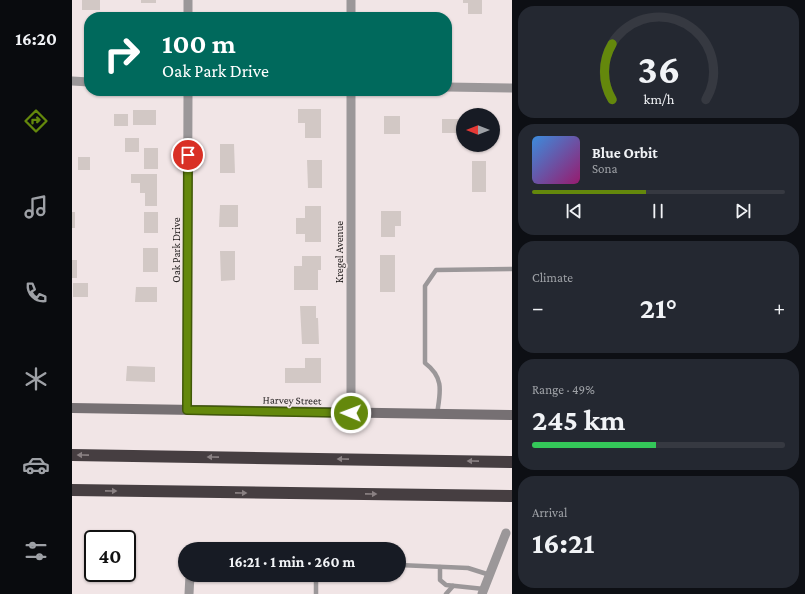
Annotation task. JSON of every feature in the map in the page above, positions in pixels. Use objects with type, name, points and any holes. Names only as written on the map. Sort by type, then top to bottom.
[{"type":"highway","points":[[72,455],[512,462]]},
{"type":"highway","points":[[72,490],[512,496]]},
{"type":"street","points":[[188,0],[188,12]]},
{"type":"street","points":[[351,0],[351,12]]},
{"type":"street","points":[[72,81],[84,82]]},
{"type":"street","points":[[452,87],[512,88]]},
{"type":"street","name":"Oak Park Drive","points":[[187,410],[188,96]]},
{"type":"street","name":"Kregel Avenue","points":[[351,96],[351,413]]},
{"type":"street","name":"Harvey Street","points":[[72,408],[512,415]]},
{"type":"street","points":[[483,592],[506,533]]},
{"type":"street","points":[[190,582],[190,594]]},
{"type":"lane","points":[[437,414],[440,384],[435,373],[425,363],[424,286],[436,270],[512,269]]},
{"type":"lane","points":[[406,565],[473,569],[490,575]]},
{"type":"lane","points":[[440,567],[440,580],[446,585],[483,592]]},
{"type":"lane","points":[[316,582],[316,594]]},
{"type":"lane","points":[[446,594],[453,586]]},
{"type":"building","points":[[82,0],[100,0],[100,10],[82,10]]},
{"type":"building","points":[[141,0],[156,0],[156,3],[141,3]]},
{"type":"building","points":[[463,0],[482,0],[482,14],[468,14],[468,3],[463,3]]},
{"type":"building","points":[[298,109],[321,109],[321,138],[305,138],[305,123],[298,123]]},
{"type":"building","points":[[133,110],[156,110],[156,125],[133,125]]},
{"type":"building","points":[[114,114],[128,114],[128,126],[114,126]]},
{"type":"building","points":[[384,116],[400,116],[400,134],[384,134]]},
{"type":"building","points":[[442,119],[456,119],[456,133],[442,133]]},
{"type":"building","points":[[125,138],[139,138],[139,152],[125,152]]},
{"type":"building","points":[[220,144],[234,144],[235,173],[220,173]]},
{"type":"building","points":[[144,148],[158,148],[158,169],[144,169]]},
{"type":"building","points":[[78,157],[90,157],[90,170],[78,170]]},
{"type":"building","points":[[307,160],[322,160],[322,188],[308,188]]},
{"type":"building","points":[[472,161],[486,161],[486,192],[472,192]]},
{"type":"building","points":[[131,174],[157,174],[157,206],[145,206],[145,193],[140,193],[140,183],[131,183]]},
{"type":"building","points":[[220,205],[238,205],[238,227],[219,227]]},
{"type":"building","points":[[305,206],[321,206],[321,242],[305,242],[305,234],[296,234],[296,218],[305,218]]},
{"type":"building","points":[[381,211],[401,211],[401,226],[395,226],[395,237],[381,237]]},
{"type":"building","points":[[72,212],[75,212],[75,228],[72,228]]},
{"type":"building","points":[[144,212],[158,212],[158,233],[144,233]]},
{"type":"building","points":[[143,248],[158,248],[158,272],[143,272]]},
{"type":"building","points":[[220,251],[235,251],[235,280],[221,281]]},
{"type":"building","points":[[380,255],[395,255],[395,292],[380,292]]},
{"type":"building","points":[[302,256],[321,256],[321,270],[318,270],[318,290],[294,290],[294,266],[302,266]]},
{"type":"building","points":[[72,260],[77,260],[77,278],[72,278]]},
{"type":"building","points":[[73,283],[88,283],[88,297],[73,297]]},
{"type":"building","points":[[136,287],[157,287],[157,302],[135,302]]},
{"type":"building","points":[[300,306],[316,306],[319,344],[302,344]]},
{"type":"building","points":[[305,358],[321,358],[321,383],[285,383],[285,368],[305,368]]},
{"type":"building","points":[[127,366],[155,367],[155,382],[126,381]]},
{"type":"route","points":[[188,155],[187,410],[351,413]]}]
